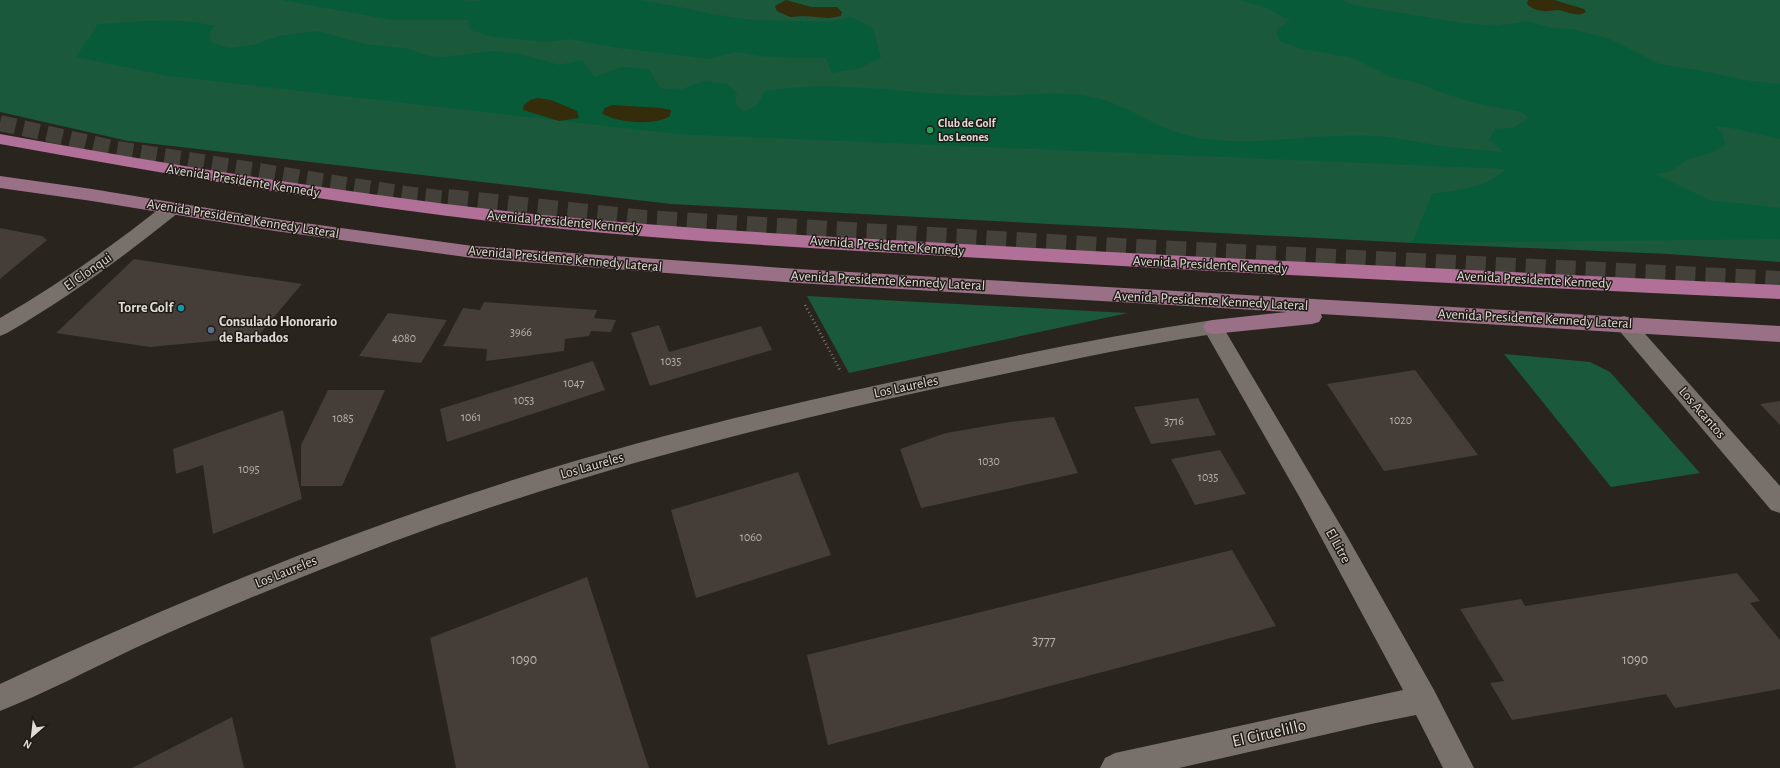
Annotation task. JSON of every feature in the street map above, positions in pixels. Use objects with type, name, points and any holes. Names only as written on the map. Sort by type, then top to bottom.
[{"type":"highway","name":"Avenida Presidente Kennedy","points":[[0,139],[238,181],[363,199],[483,214],[633,228],[1136,261],[1780,292]]},
{"type":"main road","name":"Avenida Presidente Kennedy Lateral","points":[[2,183],[92,195],[275,226],[473,252],[798,276],[1624,323],[1780,334]]},
{"type":"main road","points":[[1213,327],[1381,310]]},
{"type":"street","name":"El Clonqui","points":[[0,328],[61,292],[117,252],[171,209]]},
{"type":"street","name":"Los Acantos","points":[[1624,323],[1780,503]]},
{"type":"street","name":"Los Laureles","points":[[0,698],[178,616],[298,567],[410,524],[517,488],[618,458],[855,397],[1158,335],[1213,327]]},
{"type":"street","name":"El Litre","points":[[1213,327],[1253,393],[1424,700],[1459,768]]},
{"type":"street","name":"El Ciruelillo","points":[[1115,768],[1371,710],[1424,700]]},
{"type":"path","points":[[798,276],[798,292],[855,397]]},
{"type":"green space","name":"Club de Golf Los Leones","points":[[0,0],[1780,0],[1780,262],[1668,254],[1412,243],[671,204],[128,141],[0,112]]},
{"type":"green space","points":[[281,0],[465,0],[465,2],[484,0],[640,0],[711,14],[752,20],[828,22],[851,17],[873,28],[881,58],[857,69],[832,73],[826,58],[768,57],[735,52],[708,59],[619,48],[569,39],[546,42],[494,37],[470,30],[468,20],[392,20]]},
{"type":"green space","points":[[1239,0],[1342,0],[1354,5],[1462,23],[1497,26],[1527,21],[1552,28],[1572,29],[1610,39],[1659,64],[1751,81],[1780,84],[1780,139],[1727,127],[1716,127],[1723,134],[1725,145],[1711,153],[1688,159],[1671,171],[1656,174],[1709,200],[1780,208],[1780,239],[1412,243],[1432,194],[1481,184],[1490,180],[1506,169],[677,134],[169,76],[76,57],[98,24],[171,20],[214,26],[209,34],[212,43],[230,48],[253,45],[279,36],[318,31],[365,44],[409,49],[434,58],[492,51],[521,54],[559,65],[582,60],[595,77],[621,67],[649,69],[660,88],[680,90],[703,81],[727,84],[737,93],[735,103],[743,112],[756,106],[765,91],[792,88],[848,87],[987,96],[1066,94],[1105,100],[1129,110],[1164,128],[1189,136],[1211,140],[1257,141],[1380,136],[1448,147],[1504,152],[1489,140],[1495,129],[1513,128],[1528,118],[1522,112],[1478,104],[1415,82],[1391,77],[1353,58],[1298,48],[1280,41],[1276,31],[1291,18],[1285,18],[1265,7]]},
{"type":"green space","points":[[807,296],[1128,313],[849,373]]},
{"type":"green space","points":[[1504,354],[1590,362],[1610,372],[1700,473],[1611,487]]},
{"type":"sand","points":[[786,0],[811,7],[837,7],[842,12],[841,16],[829,18],[803,16],[790,17],[777,11],[775,6]]},
{"type":"sand","points":[[1528,0],[1554,0],[1584,9],[1586,12],[1583,14],[1576,14],[1558,10],[1540,11],[1527,4]]},
{"type":"sand","points":[[538,98],[551,100],[577,111],[579,118],[559,121],[523,110],[524,105],[530,100]]},
{"type":"sand","points":[[612,105],[671,110],[670,116],[664,119],[636,122],[616,119],[602,113],[605,108]]},
{"type":"building","points":[[0,228],[42,236],[47,240],[0,279]]},
{"type":"building","name":"Torre Golf","points":[[134,259],[302,284],[257,337],[150,347],[56,333]]},
{"type":"building","points":[[484,302],[597,310],[594,318],[616,320],[611,332],[591,331],[589,336],[565,339],[564,351],[486,361],[487,349],[443,346],[463,308],[480,310]]},
{"type":"building","points":[[388,313],[447,320],[421,363],[359,356]]},
{"type":"building","points":[[659,325],[669,352],[761,326],[772,350],[650,386],[631,333]]},
{"type":"building","points":[[593,361],[605,390],[447,442],[440,409]]},
{"type":"building","points":[[1415,370],[1478,455],[1384,471],[1327,384]]},
{"type":"building","points":[[328,390],[385,390],[342,486],[301,486],[301,445]]},
{"type":"building","points":[[1198,398],[1216,435],[1151,444],[1134,407]]},
{"type":"building","points":[[1780,401],[1780,425],[1760,404]]},
{"type":"building","points":[[283,410],[302,499],[213,534],[203,465],[176,474],[173,449]]},
{"type":"building","points":[[1054,417],[1078,473],[921,508],[900,449],[946,433],[1010,422]]},
{"type":"building","points":[[1220,450],[1246,494],[1195,505],[1171,459]]},
{"type":"building","points":[[798,472],[831,555],[696,598],[671,510]]},
{"type":"building","points":[[1232,550],[1276,626],[828,745],[807,655]]},
{"type":"building","points":[[1737,573],[1760,601],[1750,603],[1780,640],[1780,689],[1675,708],[1666,694],[1512,720],[1490,683],[1504,681],[1460,609],[1521,599],[1525,606]]},
{"type":"building","points":[[587,577],[649,768],[456,768],[430,638]]},
{"type":"building","points":[[232,717],[244,768],[132,768]]},
{"type":"tunnel","points":[[0,123],[112,148],[405,194],[458,200]]},
{"type":"tunnel","points":[[448,199],[645,220],[1135,249],[1780,281]]},
{"type":"place","name":"Club de Golf Los Leones","points":[[930,130]]},
{"type":"place","name":"Torre Golf","points":[[181,308]]},
{"type":"place","name":"Consulado Honorario de Barbados","points":[[211,330]]}]
